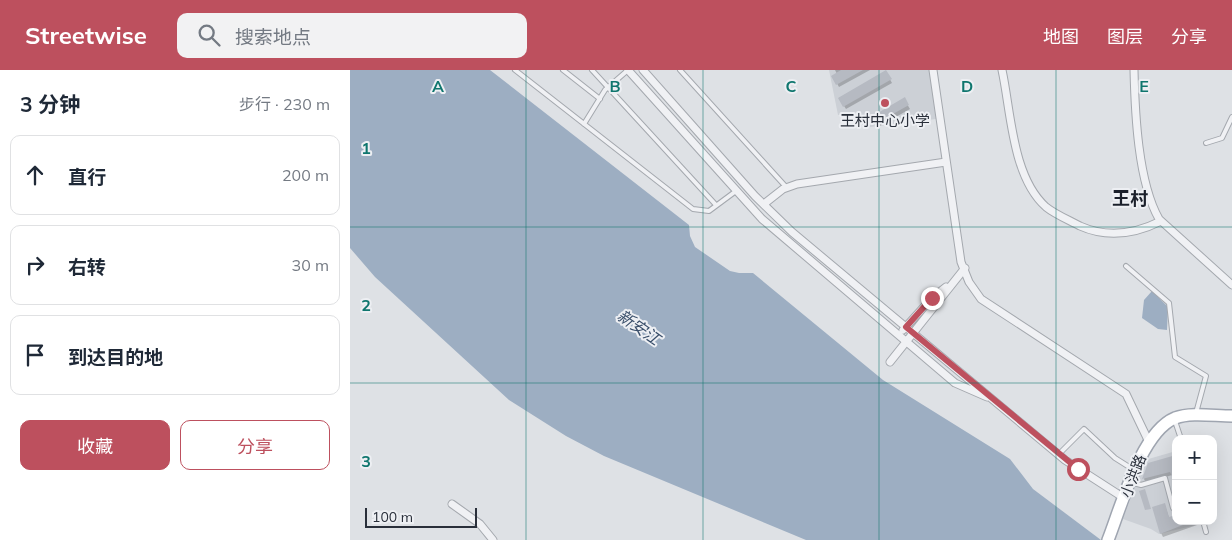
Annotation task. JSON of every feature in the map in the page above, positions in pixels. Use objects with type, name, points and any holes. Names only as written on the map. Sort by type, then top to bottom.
[{"type":"main road","points":[[1174,418],[1196,415],[1232,416]]},
{"type":"main road","name":"小洪路","points":[[1108,540],[1148,440],[1174,418]]},
{"type":"street","points":[[628,70],[736,191],[785,240],[955,383],[996,401]]},
{"type":"street","points":[[643,70],[764,204],[792,232],[1059,454],[1090,478],[1124,498]]},
{"type":"street","points":[[933,70],[964,270],[981,300],[1126,394],[1148,440]]},
{"type":"street","points":[[1002,70],[1012,132],[1021,164],[1034,192],[1046,207],[1088,229],[1106,233],[1141,230],[1161,221]]},
{"type":"street","points":[[1134,70],[1139,144],[1151,203],[1161,221],[1232,285]]},
{"type":"street","points":[[764,204],[787,188],[797,184],[946,162]]},
{"type":"street","points":[[898,336],[932,298],[964,270]]},
{"type":"street","points":[[890,362],[964,270]]},
{"type":"street","points":[[452,504],[480,524],[493,540]]},
{"type":"lane","points":[[515,70],[693,209],[709,211],[736,191]]},
{"type":"lane","points":[[563,70],[600,98]]},
{"type":"lane","points":[[592,70],[716,206]]},
{"type":"lane","points":[[584,124],[608,88],[628,70]]},
{"type":"lane","points":[[680,70],[787,188]]},
{"type":"lane","points":[[1206,144],[1222,138],[1232,118]]},
{"type":"lane","points":[[1126,266],[1169,303],[1175,357],[1206,376],[1196,415]]},
{"type":"lane","points":[[1174,418],[1180,435]]},
{"type":"lane","points":[[1059,454],[1084,429],[1115,458],[1134,471]]},
{"type":"lane","points":[[1130,482],[1141,485],[1165,478],[1172,504]]},
{"type":"lane","points":[[1204,525],[1206,532]]},
{"type":"shaded area","name":"王村中心小学","points":[[829,70],[930,70],[936,119],[863,128],[859,112],[838,115]]},
{"type":"shaded area","points":[[1172,452],[1172,525],[1196,525],[1159,534],[1151,529],[1123,519],[1145,460]]},
{"type":"water","name":"新安江","points":[[350,70],[490,70],[689,225],[690,236],[695,247],[730,271],[753,273],[883,380],[1010,459],[1033,489],[1101,540],[806,540],[604,456],[566,436],[509,400],[375,277],[350,248]]},
{"type":"water","points":[[1152,291],[1168,307],[1167,330],[1158,329],[1142,318],[1144,300]]},
{"type":"building","points":[[841,70],[863,70],[836,85],[831,76]]},
{"type":"building","points":[[886,70],[892,79],[843,107],[838,98]]},
{"type":"building","points":[[905,97],[909,105],[875,124],[871,117]]},
{"type":"building","points":[[1172,456],[1172,476],[1170,472],[1142,479],[1148,463]]},
{"type":"building","points":[[1145,489],[1151,509],[1145,510],[1139,491]]},
{"type":"building","points":[[1165,503],[1169,517],[1172,516],[1172,525],[1183,525],[1160,534],[1152,507]]},
{"type":"place","name":"王村中心小学","points":[[885,103]]},
{"type":"district","name":"王村","points":[[1130,198]]},
{"type":"route","points":[[932,298],[906,327],[1078,469]]}]
